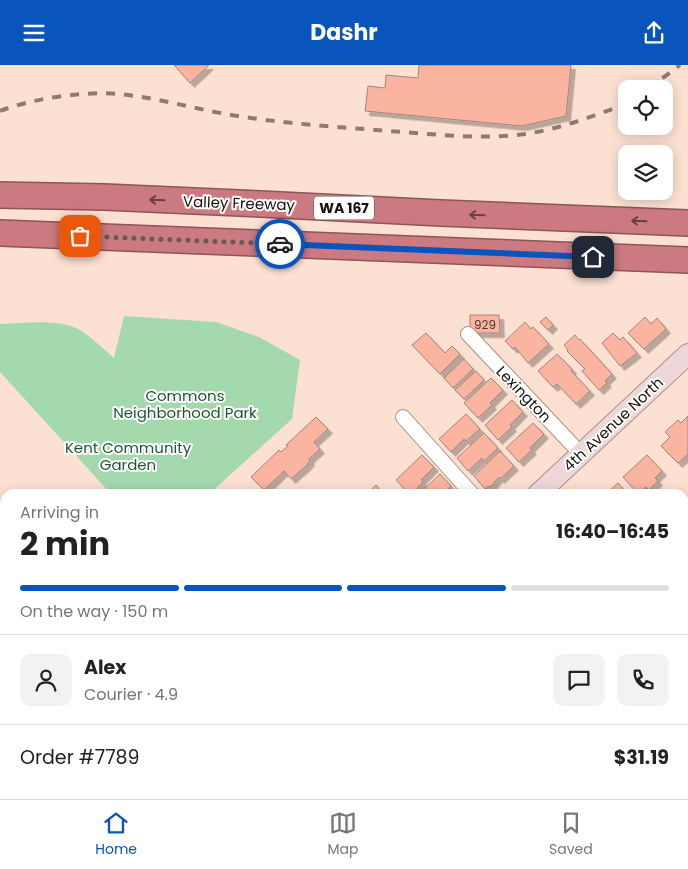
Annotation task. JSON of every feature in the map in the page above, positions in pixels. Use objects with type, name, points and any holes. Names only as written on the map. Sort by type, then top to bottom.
[{"type":"highway","name":"Valley Freeway","points":[[0,195],[261,203],[441,213],[688,223]]},
{"type":"highway","points":[[0,233],[688,260]]},
{"type":"street","name":"Lexington","points":[[468,334],[581,454]]},
{"type":"street","name":"4th Avenue North","points":[[543,489],[688,354]]},
{"type":"street","points":[[402,417],[467,489]]},
{"type":"green space","name":"Commons Neighborhood Park","points":[[124,316],[216,322],[259,337],[300,360],[292,419],[215,489],[106,489],[0,372],[0,324],[40,322],[70,326],[87,335],[114,358]]},
{"type":"building","points":[[174,65],[209,65],[190,83]]},
{"type":"building","points":[[419,65],[571,65],[566,116],[522,126],[365,111],[368,86],[385,88],[386,75],[418,78]]},
{"type":"building","points":[[470,315],[499,315],[500,333],[470,333]]},
{"type":"building","points":[[546,317],[553,325],[548,330],[540,322]]},
{"type":"building","points":[[645,317],[651,324],[657,318],[666,329],[644,349],[628,333]]},
{"type":"building","points":[[525,322],[531,329],[533,327],[549,344],[528,363],[515,347],[513,349],[505,341]]},
{"type":"building","points":[[426,333],[445,353],[452,346],[460,354],[440,374],[412,345]]},
{"type":"building","points":[[613,333],[620,340],[623,337],[637,353],[620,366],[602,343]]},
{"type":"building","points":[[575,335],[612,374],[605,381],[607,383],[599,390],[582,371],[585,369],[567,351],[564,345]]},
{"type":"building","points":[[557,354],[590,391],[576,404],[557,384],[553,387],[538,371]]},
{"type":"building","points":[[464,359],[473,369],[453,388],[444,378]]},
{"type":"building","points":[[476,371],[484,380],[464,399],[455,390]]},
{"type":"building","points":[[491,378],[503,390],[490,403],[492,405],[478,418],[464,403]]},
{"type":"building","points":[[512,400],[523,412],[510,425],[512,427],[498,440],[485,425]]},
{"type":"building","points":[[466,414],[480,429],[466,441],[464,439],[451,452],[439,439]]},
{"type":"building","points":[[688,416],[688,454],[678,463],[661,446],[670,437],[665,432],[678,420],[681,423]]},
{"type":"building","points":[[316,417],[328,429],[314,442],[320,449],[309,459],[310,461],[306,466],[291,479],[284,471],[263,489],[251,477],[279,450],[281,452],[288,446],[286,445]]},
{"type":"building","points":[[533,423],[544,434],[530,448],[532,450],[519,462],[506,448]]},
{"type":"building","points":[[484,433],[498,448],[484,461],[482,458],[468,471],[457,458]]},
{"type":"building","points":[[500,451],[514,466],[500,479],[499,477],[490,487],[485,489],[474,476]]},
{"type":"building","points":[[422,455],[434,467],[421,480],[423,482],[416,489],[404,489],[396,480]]},
{"type":"building","points":[[647,455],[662,471],[655,478],[658,481],[650,489],[646,487],[644,489],[634,489],[623,477]]},
{"type":"building","points":[[440,474],[451,486],[448,489],[424,489]]},
{"type":"building","points":[[618,483],[623,489],[611,489]]},
{"type":"railway","points":[[660,80],[680,65]]},
{"type":"railway","points":[[0,111],[28,102],[59,96],[105,93],[149,98],[223,113],[276,121],[332,127],[440,135],[508,136],[551,129],[618,107]]},
{"type":"way so far","points":[[80,236],[280,244]]},
{"type":"route","points":[[280,244],[593,257]]},
{"type":"park label","name":"Kent Community Garden","points":[[128,456]]}]
